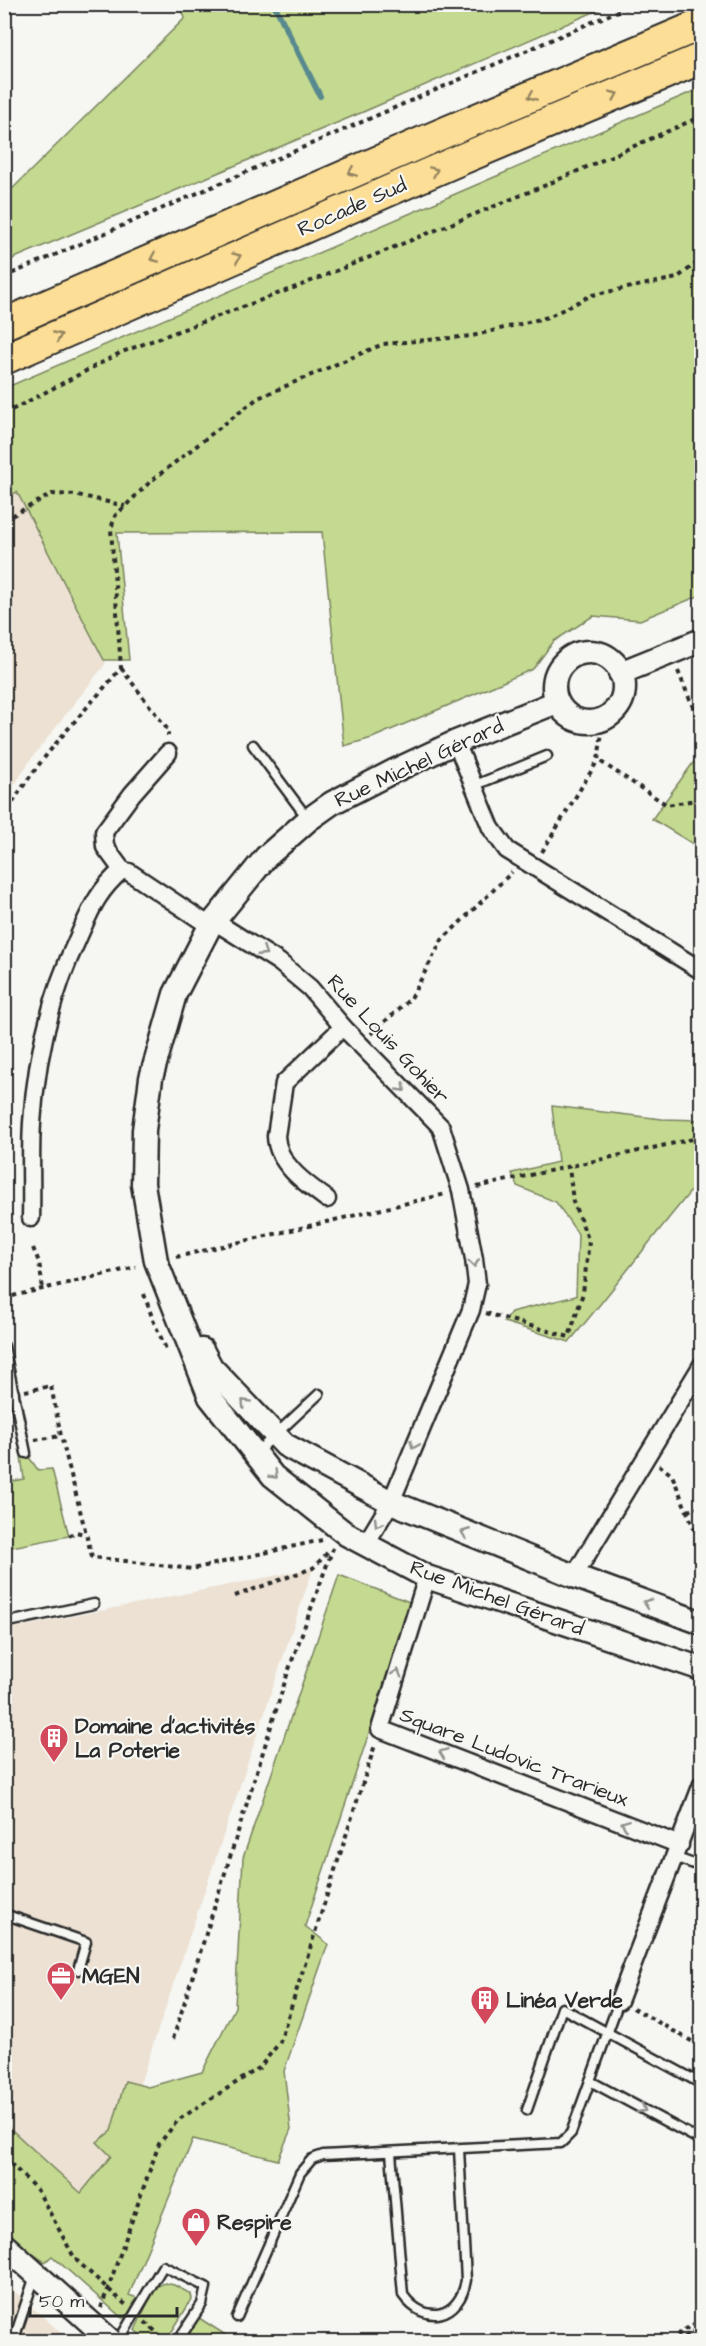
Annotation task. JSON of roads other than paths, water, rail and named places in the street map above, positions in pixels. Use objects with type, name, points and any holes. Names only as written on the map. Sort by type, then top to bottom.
[{"type":"highway","name":"Rocade Sud","points":[[4,324],[441,134],[702,24]]},
{"type":"highway","name":"Rocade Sud","points":[[4,359],[450,164],[702,58]]},
{"type":"street","points":[[620,673],[702,640]]},
{"type":"street","points":[[581,653],[598,654],[612,660],[620,673],[623,680],[623,695],[616,709],[604,718],[580,721],[566,714],[557,702],[554,680],[560,667],[571,657],[581,653]]},
{"type":"street","name":"Rue Michel Gérard","points":[[557,702],[456,742],[342,798],[308,820],[266,857],[212,924],[175,994],[151,1078],[144,1130],[143,1184],[156,1261],[210,1397],[273,1476],[347,1543],[427,1576],[702,1669]]},
{"type":"street","points":[[456,742],[491,828],[507,850],[702,971]]},
{"type":"street","points":[[31,1218],[32,1124],[36,1083],[48,1022],[72,950],[97,896],[122,870],[105,847],[104,832],[132,794],[168,753]]},
{"type":"street","name":"Rue Louis Gohier","points":[[122,870],[129,872],[212,924],[279,962],[310,988],[343,1027],[441,1128],[461,1190],[477,1284],[471,1310],[391,1502],[347,1543]]},
{"type":"street","points":[[327,1199],[297,1175],[281,1156],[276,1136],[284,1083],[343,1027]]},
{"type":"street","name":"Rue Michel Gérard","points":[[156,1261],[211,1367],[285,1445],[391,1502],[574,1576],[702,1623]]},
{"type":"street","points":[[574,1576],[702,1365]]},
{"type":"street","name":"Square Ludovic Trarieux","points":[[427,1576],[380,1729],[677,1851]]},
{"type":"street","points":[[619,2001],[702,1784]]},
{"type":"street","points":[[4,2245],[112,2342]]},
{"type":"lane","points":[[253,745],[308,820]]},
{"type":"lane","points":[[473,786],[548,756]]},
{"type":"lane","points":[[4,1346],[26,1453]]},
{"type":"lane","points":[[4,1395],[14,1393]]},
{"type":"lane","points":[[255,1454],[319,1394]]},
{"type":"lane","points":[[4,1623],[94,1604]]},
{"type":"lane","points":[[677,1851],[702,1867]]},
{"type":"lane","points":[[4,1914],[86,1942],[78,1970]]},
{"type":"lane","points":[[237,2317],[300,2173],[312,2159],[323,2155],[561,2144],[571,2133],[619,2001]]},
{"type":"lane","points":[[527,2110],[562,2008],[702,2084]]},
{"type":"lane","points":[[590,2081],[702,2141]]},
{"type":"lane","points":[[392,2153],[403,2295],[421,2312],[436,2314],[448,2312],[457,2303],[463,2294],[466,2280],[459,2149]]},
{"type":"lane","points":[[118,2342],[163,2266],[206,2288],[202,2304],[177,2342]]},
{"type":"lane","points":[[13,2342],[36,2272]]},
{"type":"waterway","points":[[274,4],[320,96]]},
{"type":"place","name":"Domaine d'activités La Poterie","points":[[54,1764]]},
{"type":"place","name":"MGEN","points":[[61,2002]]},
{"type":"place","name":"Linéa Verde","points":[[485,2026]]},
{"type":"place","name":"Respire","points":[[196,2248]]}]
